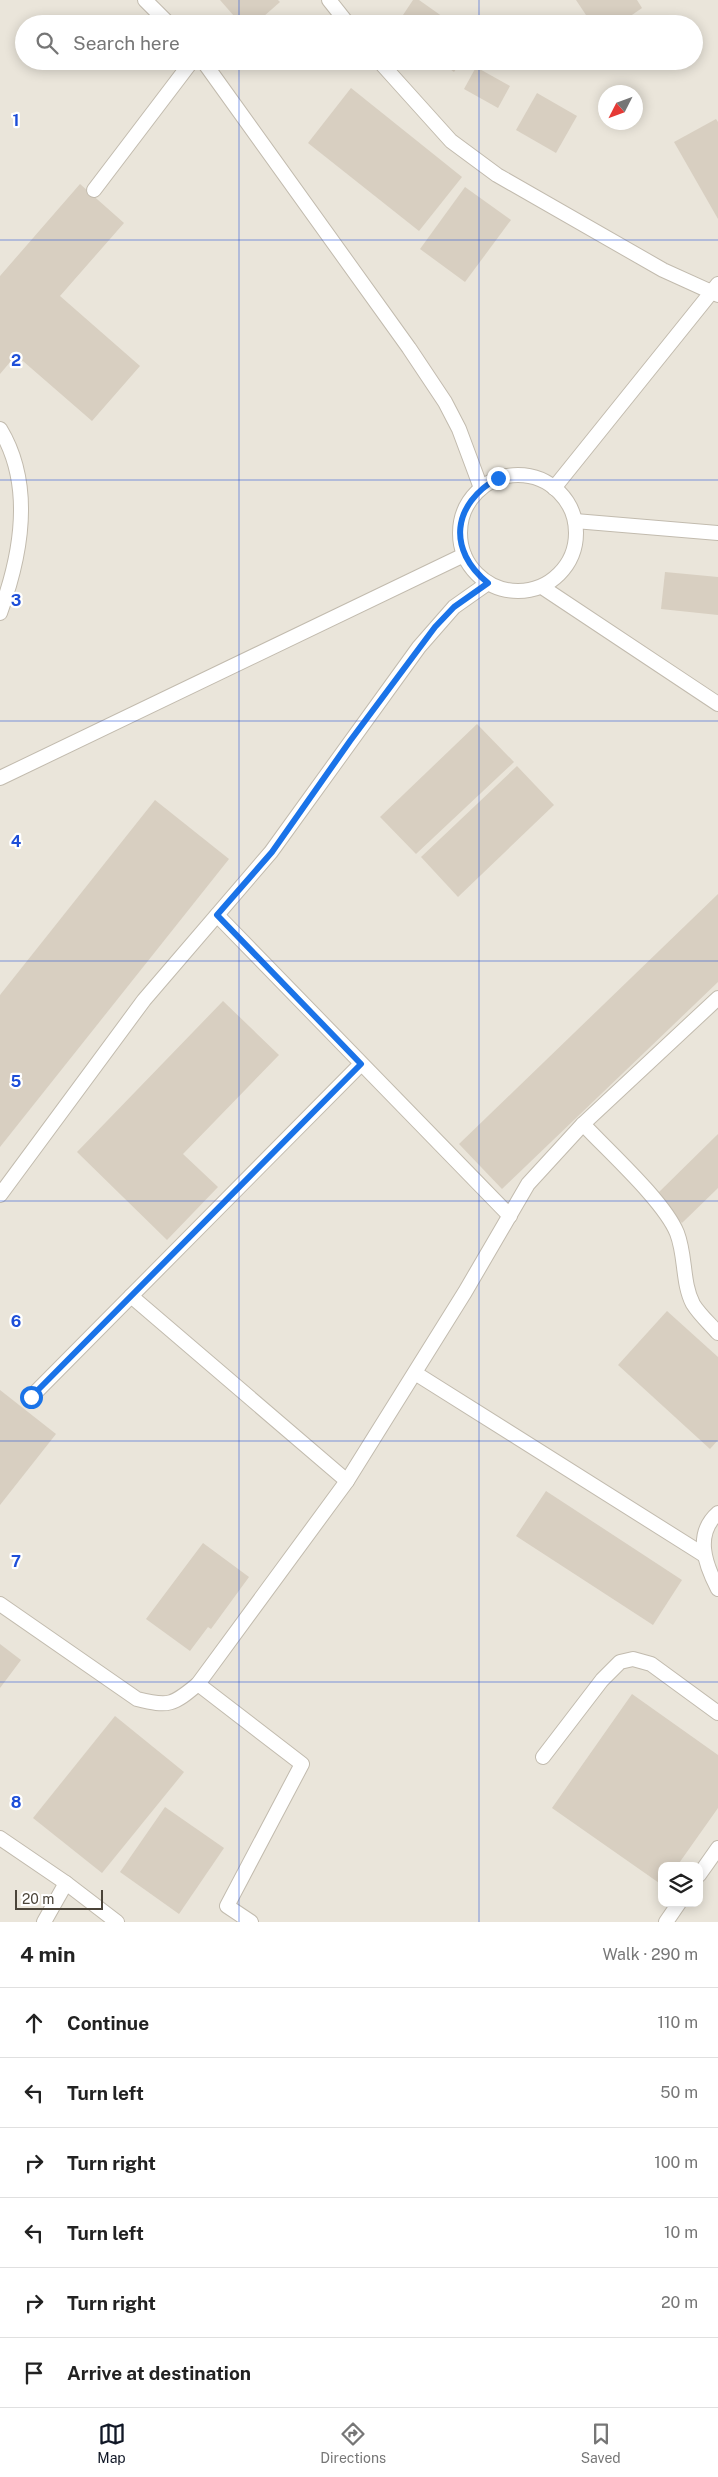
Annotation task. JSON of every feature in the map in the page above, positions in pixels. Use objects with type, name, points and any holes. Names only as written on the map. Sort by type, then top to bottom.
[{"type":"lane","points":[[145,0],[160,15]]},
{"type":"lane","points":[[329,0],[341,15]]},
{"type":"lane","points":[[94,190],[185,70]]},
{"type":"lane","points":[[209,70],[409,348],[445,402],[459,429],[481,488]]},
{"type":"lane","points":[[387,70],[451,141],[497,175],[663,270],[715,290],[554,488]]},
{"type":"lane","points":[[0,429],[14,454],[22,488],[20,534],[16,558],[0,612]]},
{"type":"lane","points":[[517,475],[537,478],[554,488],[568,502],[575,521],[576,541],[570,560],[558,576],[542,587],[524,592],[505,591],[488,583],[473,571],[464,555],[460,537],[461,519],[469,501],[481,488],[498,478],[517,475]]},
{"type":"lane","points":[[575,521],[718,533]]},
{"type":"lane","points":[[0,778],[464,555]]},
{"type":"lane","points":[[0,1195],[144,1000],[272,852],[350,741],[435,627],[454,607],[488,583]]},
{"type":"lane","points":[[542,587],[718,704]]},
{"type":"lane","points":[[217,915],[510,1216]]},
{"type":"lane","points":[[0,1604],[137,1699],[160,1705],[181,1699],[198,1684],[347,1481],[415,1373],[528,1184],[583,1124],[718,998]]},
{"type":"lane","points":[[31,1397],[361,1064]]},
{"type":"lane","points":[[583,1124],[648,1193],[676,1232],[688,1290],[694,1304],[718,1333]]},
{"type":"lane","points":[[130,1296],[347,1481]]},
{"type":"lane","points":[[415,1373],[704,1555]]},
{"type":"lane","points":[[718,1513],[712,1518],[703,1534],[704,1555],[718,1589]]},
{"type":"lane","points":[[543,1757],[602,1680],[620,1662],[634,1659],[651,1664],[718,1713]]},
{"type":"lane","points":[[198,1684],[302,1764],[227,1906],[251,1922]]},
{"type":"lane","points":[[0,1838],[66,1883],[117,1922]]},
{"type":"lane","points":[[703,1869],[718,1848]]},
{"type":"lane","points":[[44,1922],[66,1883]]},
{"type":"lane","points":[[666,1922],[676,1907]]},
{"type":"shaded area","points":[[0,0],[718,0],[718,1922],[0,1922]]},
{"type":"building","points":[[220,0],[278,0],[280,2],[265,15],[233,15]]},
{"type":"building","points":[[413,0],[419,0],[440,15],[403,15]]},
{"type":"building","points":[[576,0],[637,0],[642,8],[632,15],[586,15]]},
{"type":"building","points":[[474,70],[481,70],[510,86],[498,108],[464,89]]},
{"type":"building","points":[[351,88],[462,177],[419,231],[308,143]]},
{"type":"building","points":[[537,93],[577,116],[556,153],[516,130]]},
{"type":"building","points":[[716,119],[718,122],[718,219],[674,142]]},
{"type":"building","points":[[80,184],[124,223],[60,296],[140,366],[92,421],[16,355],[0,374],[0,276]]},
{"type":"building","points":[[465,187],[511,220],[465,282],[420,249]]},
{"type":"building","points":[[665,572],[718,577],[718,615],[661,609]]},
{"type":"building","points":[[477,724],[514,762],[416,854],[380,817]]},
{"type":"building","points":[[517,766],[554,805],[458,897],[421,857]]},
{"type":"building","points":[[155,800],[229,859],[0,1147],[0,995]]},
{"type":"building","points":[[718,894],[718,982],[502,1189],[459,1144]]},
{"type":"building","points":[[223,1001],[279,1055],[183,1154],[218,1187],[167,1240],[77,1152]]},
{"type":"building","points":[[718,1134],[718,1188],[682,1223],[655,1196]]},
{"type":"building","points":[[667,1311],[718,1357],[718,1440],[710,1449],[618,1365]]},
{"type":"building","points":[[0,1390],[56,1434],[0,1505]]},
{"type":"building","points":[[546,1491],[682,1580],[653,1625],[516,1536]]},
{"type":"building","points":[[203,1543],[249,1577],[211,1629],[208,1627],[190,1651],[146,1619]]},
{"type":"building","points":[[0,1644],[21,1660],[0,1688]]},
{"type":"building","points":[[632,1694],[718,1755],[718,1808],[680,1862],[658,1862],[658,1882],[552,1808]]},
{"type":"building","points":[[115,1716],[184,1772],[102,1873],[33,1818]]},
{"type":"building","points":[[165,1807],[224,1848],[179,1914],[120,1872]]},
{"type":"route","points":[[31,1397],[361,1064],[217,915],[272,852],[350,741],[435,627],[454,607],[488,583],[473,571],[464,555],[460,537],[461,519],[469,501],[481,488],[498,478]]}]
